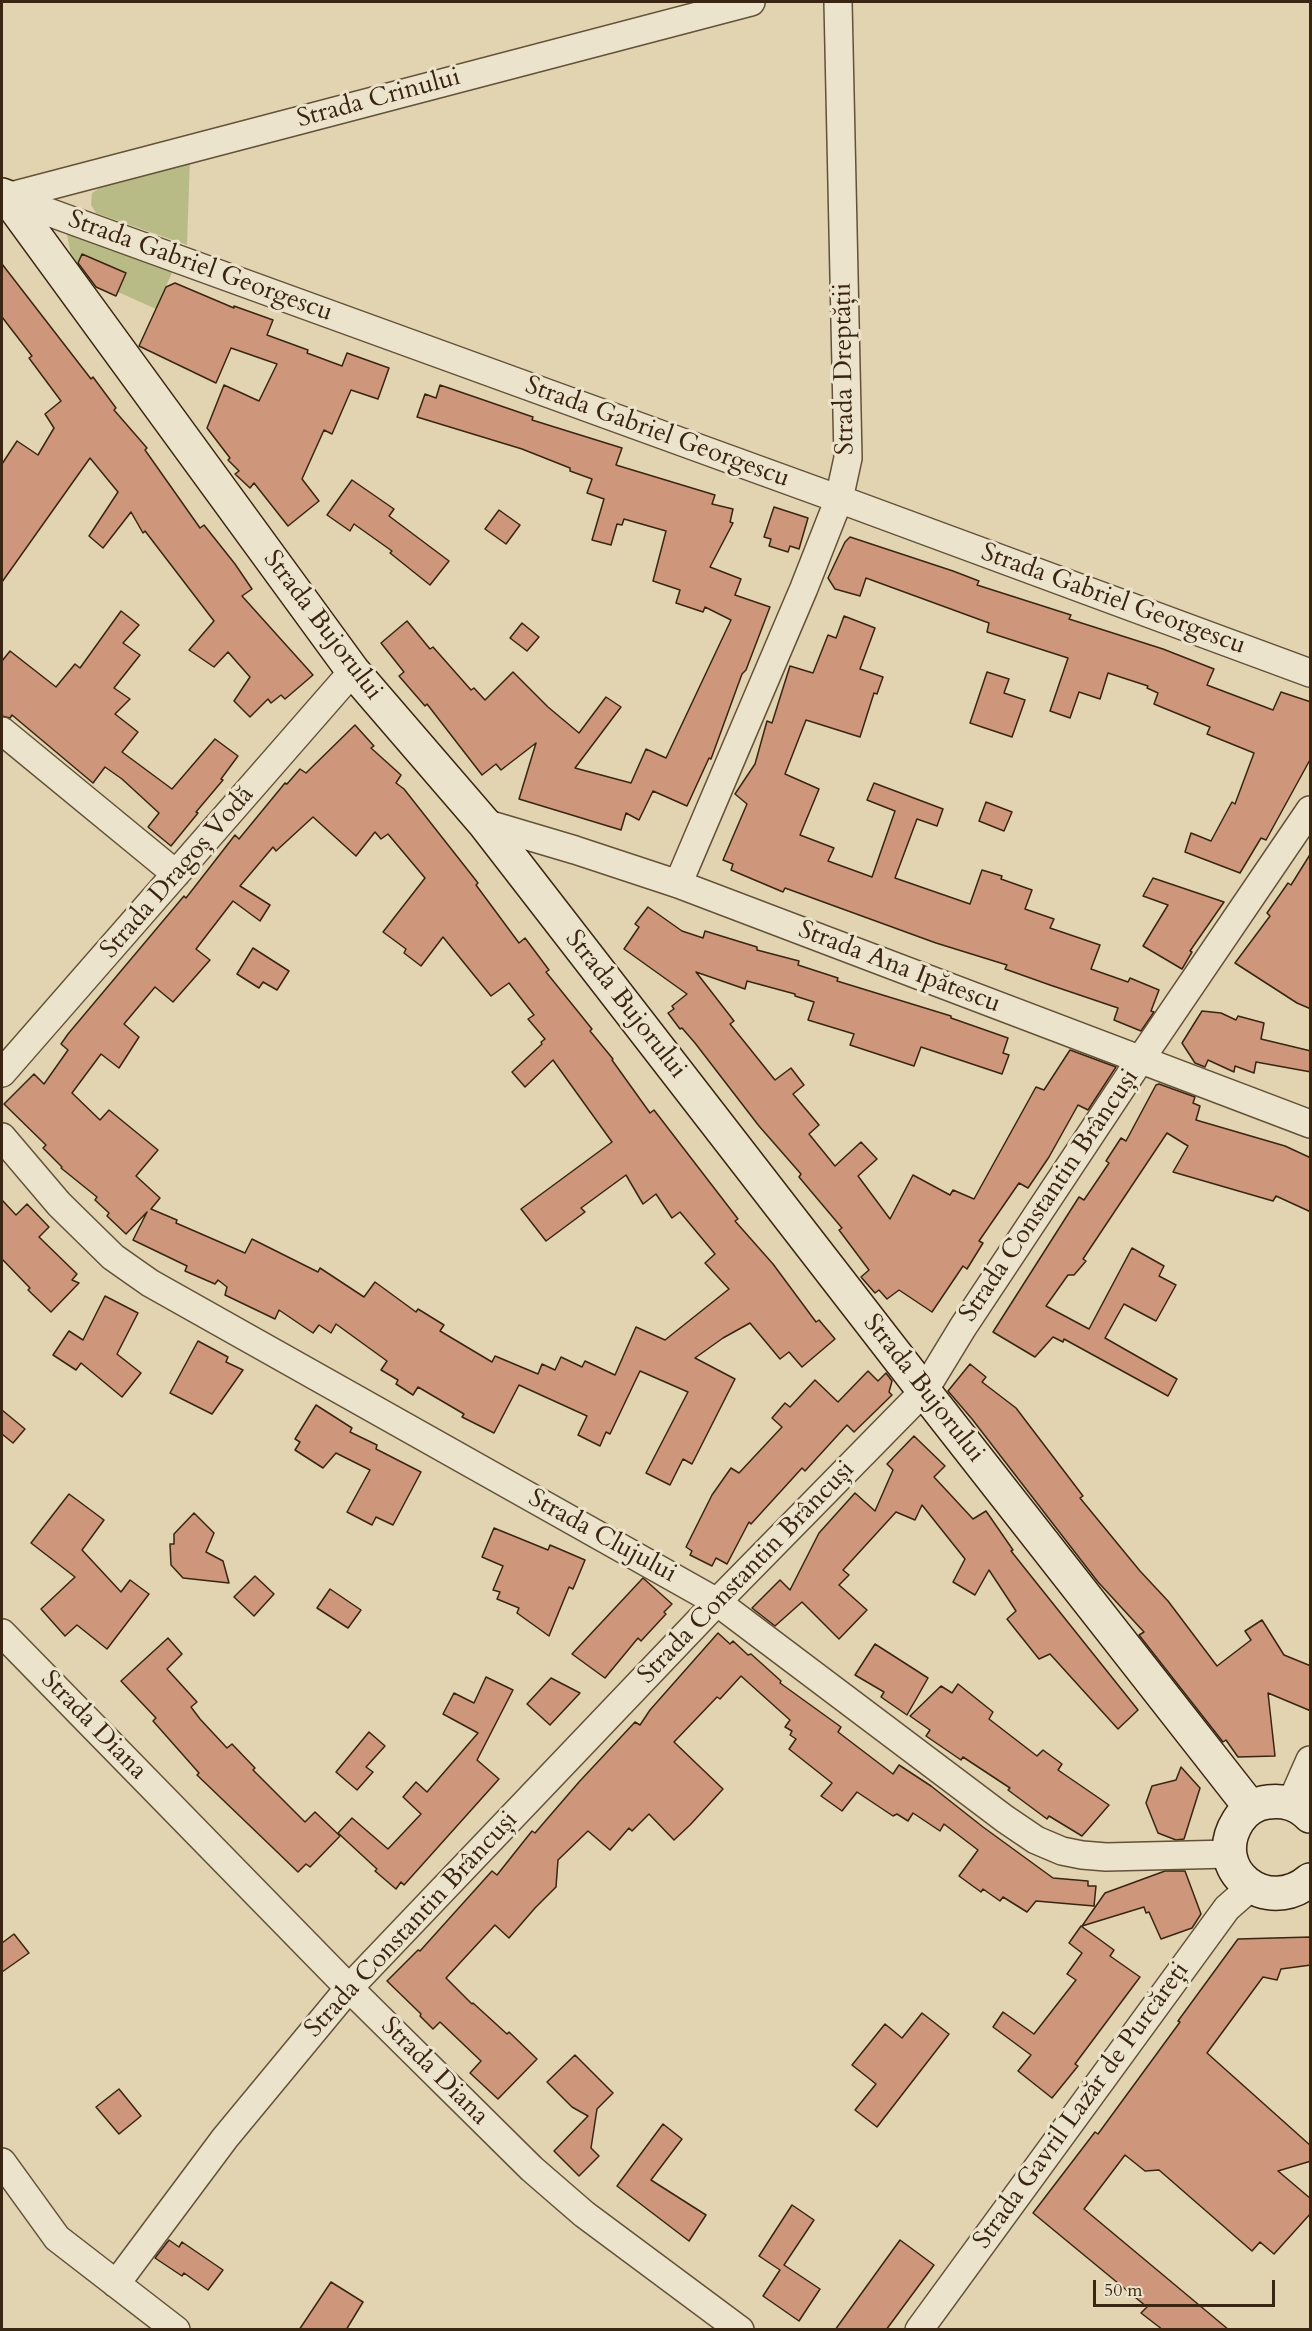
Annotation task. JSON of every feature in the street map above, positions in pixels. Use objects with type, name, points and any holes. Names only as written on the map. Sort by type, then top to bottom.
[{"type":"street","name":"Strada Crinului","points":[[4,196],[751,2]]},
{"type":"street","name":"Strada Dreptății","points":[[678,884],[804,588],[839,498],[848,458],[838,2]]},
{"type":"street","name":"Strada Gabriel Georgescu","points":[[4,196],[839,498],[1311,673]]},
{"type":"street","name":"Strada Bujorului","points":[[4,196],[353,671],[484,823],[924,1391],[1251,1808]]},
{"type":"street","name":"Strada Dragoș Vodă","points":[[2,1073],[353,671]]},
{"type":"street","points":[[2,731],[176,874]]},
{"type":"street","name":"Strada Constantin Brâncuși","points":[[116,2284],[225,2138],[349,1988],[717,1602],[924,1391],[970,1317],[1140,1060],[1311,810]]},
{"type":"street","name":"Strada Ana Ipătescu","points":[[484,823],[678,884],[1311,1124]]},
{"type":"street","name":"Strada Clujului","points":[[2,1137],[59,1204],[113,1257],[150,1283],[717,1602],[1036,1840],[1062,1851],[1106,1857],[1230,1854]]},
{"type":"street","name":"Strada Diana","points":[[2,1633],[349,1988],[532,2169],[584,2214],[740,2330]]},
{"type":"street","points":[[1307,1889],[1276,1894],[1263,1893],[1251,1887],[1234,1867],[1230,1854],[1230,1840],[1241,1817],[1251,1808],[1264,1802],[1277,1801],[1301,1809],[1311,1760]]},
{"type":"street","name":"Strada Gavril Lazăr de Purcăreți","points":[[919,2330],[1227,1908],[1251,1887]]},
{"type":"street","points":[[2,2162],[57,2238],[176,2330]]},
{"type":"green space","points":[[190,158],[187,245],[96,213],[91,205],[92,193],[104,185]]},
{"type":"green space","points":[[66,229],[174,268],[156,309],[118,292],[126,273],[82,254],[74,272]]},
{"type":"building","points":[[82,254],[126,273],[116,296],[96,287],[78,263]]},
{"type":"building","points":[[2,264],[91,379],[93,377],[116,408],[114,410],[147,448],[145,450],[200,528],[204,525],[235,564],[252,589],[242,596],[313,675],[285,699],[281,695],[271,703],[268,699],[250,717],[234,701],[250,677],[228,652],[214,667],[189,650],[214,621],[145,531],[143,533],[131,512],[103,548],[89,536],[118,492],[90,458],[2,582],[2,464],[17,441],[38,455],[54,428],[45,414],[61,401],[29,358],[32,356],[2,317]]},
{"type":"building","points":[[175,283],[234,308],[234,306],[273,320],[267,335],[308,350],[307,353],[342,366],[347,353],[389,368],[378,399],[351,390],[332,434],[324,430],[302,479],[319,501],[288,526],[254,483],[250,488],[235,474],[239,471],[228,460],[230,458],[207,428],[224,385],[259,401],[277,364],[231,348],[216,383],[139,346],[166,287]]},
{"type":"building","points":[[440,385],[533,417],[532,420],[622,448],[616,465],[715,495],[712,504],[733,509],[730,522],[733,523],[710,567],[741,579],[735,595],[770,607],[746,670],[742,674],[711,759],[709,758],[687,806],[653,791],[639,820],[626,813],[621,830],[519,799],[536,743],[501,770],[496,764],[482,775],[427,704],[425,706],[399,676],[404,672],[381,643],[407,621],[430,649],[433,647],[471,690],[474,688],[485,700],[513,672],[548,707],[579,733],[606,697],[621,707],[575,768],[631,783],[646,749],[666,758],[731,620],[705,607],[703,612],[676,603],[680,590],[653,581],[666,531],[624,519],[622,525],[617,524],[611,545],[592,540],[604,499],[587,493],[592,479],[522,449],[417,417],[425,394],[436,398]]},
{"type":"building","points":[[352,480],[394,509],[389,516],[449,561],[430,585],[390,553],[392,551],[354,524],[350,531],[327,515]]},
{"type":"building","points":[[774,507],[808,518],[799,549],[790,546],[788,552],[769,546],[771,539],[764,537]]},
{"type":"building","points":[[499,510],[520,525],[506,544],[485,529]]},
{"type":"building","points":[[850,537],[953,571],[979,581],[977,585],[1071,615],[1069,619],[1163,649],[1214,669],[1207,685],[1273,710],[1281,692],[1311,702],[1311,758],[1266,840],[1261,838],[1240,873],[1185,852],[1191,833],[1211,841],[1232,802],[1235,804],[1254,753],[1207,734],[1210,727],[1154,704],[1158,693],[1147,688],[1148,686],[1108,673],[1100,699],[1079,692],[1070,718],[1050,711],[1068,658],[987,632],[989,623],[866,578],[860,596],[835,589],[828,578],[845,542]]},
{"type":"building","points":[[121,611],[139,625],[123,643],[140,655],[114,688],[130,699],[115,714],[138,732],[122,752],[172,789],[215,739],[238,756],[221,779],[223,780],[171,846],[148,827],[159,813],[122,779],[105,767],[93,783],[12,715],[10,718],[2,716],[2,661],[10,651],[56,687],[75,664],[80,668]]},
{"type":"building","points":[[844,616],[875,628],[860,669],[883,677],[877,694],[874,693],[860,737],[806,720],[785,774],[819,789],[800,835],[834,848],[828,861],[872,877],[895,811],[867,800],[874,783],[943,809],[937,826],[917,819],[895,878],[970,904],[982,870],[1002,876],[1001,879],[1032,890],[1025,909],[1054,919],[1050,928],[1100,945],[1091,969],[1128,982],[1130,978],[1159,990],[1151,1011],[1154,1012],[1141,1031],[1114,1020],[1118,1008],[1005,969],[1007,965],[936,943],[785,888],[783,892],[731,870],[733,864],[723,860],[747,804],[735,794],[755,764],[767,721],[772,723],[790,666],[813,673],[828,635],[836,638]]},
{"type":"building","points":[[522,623],[539,637],[527,651],[510,638]]},
{"type":"building","points":[[987,672],[1009,679],[1004,693],[1025,700],[1012,737],[970,723]]},
{"type":"building","points":[[355,725],[374,746],[371,748],[401,775],[396,783],[404,789],[478,883],[476,885],[519,943],[525,938],[549,970],[546,972],[592,1029],[590,1031],[613,1059],[650,1113],[654,1110],[738,1219],[735,1221],[773,1264],[816,1322],[819,1320],[835,1339],[802,1367],[789,1352],[780,1359],[750,1323],[723,1338],[695,1358],[735,1379],[692,1464],[683,1459],[670,1485],[646,1473],[688,1392],[640,1371],[610,1434],[606,1432],[600,1446],[578,1435],[587,1416],[519,1385],[494,1433],[462,1417],[464,1414],[418,1387],[413,1395],[396,1384],[398,1380],[381,1370],[387,1361],[336,1324],[331,1333],[319,1325],[313,1333],[279,1310],[275,1319],[225,1295],[227,1287],[218,1280],[215,1284],[185,1271],[187,1266],[133,1240],[147,1212],[126,1234],[107,1216],[109,1213],[95,1200],[97,1197],[61,1168],[43,1148],[46,1145],[4,1104],[34,1074],[44,1084],[68,1050],[61,1044],[68,1034],[184,896],[186,898],[235,835],[239,839],[285,783],[287,784],[300,769],[306,773]],"holes":[[[313,817],[356,856],[375,832],[381,839],[388,834],[425,878],[383,932],[406,949],[404,953],[421,966],[443,937],[491,996],[509,983],[534,1015],[528,1019],[545,1039],[512,1072],[525,1087],[553,1060],[612,1142],[521,1209],[546,1241],[585,1212],[581,1208],[626,1175],[643,1204],[656,1194],[672,1218],[680,1212],[715,1254],[705,1263],[729,1289],[665,1340],[636,1327],[615,1375],[585,1361],[582,1367],[561,1357],[555,1370],[542,1364],[538,1374],[495,1356],[492,1362],[440,1331],[444,1325],[418,1309],[416,1312],[375,1282],[364,1297],[320,1268],[318,1272],[252,1239],[245,1253],[176,1223],[177,1220],[151,1209],[160,1198],[136,1176],[158,1150],[109,1110],[100,1120],[72,1093],[101,1054],[119,1068],[139,1037],[124,1024],[155,987],[173,1002],[210,960],[196,949],[233,901],[260,921],[270,905],[240,886],[273,847],[276,851]]]},
{"type":"building","points":[[986,802],[1012,812],[1004,831],[979,821]]},
{"type":"building","points":[[1311,853],[1311,1009],[1297,1003],[1235,963],[1270,916],[1267,913],[1288,883],[1291,885]]},
{"type":"building","points":[[1153,878],[1224,902],[1190,951],[1192,952],[1182,969],[1143,946],[1168,905],[1143,896]]},
{"type":"building","points":[[648,907],[682,931],[703,938],[705,931],[757,947],[757,950],[799,961],[798,965],[838,978],[837,981],[951,1016],[951,1018],[1008,1038],[1003,1053],[1009,1055],[1002,1074],[921,1047],[914,1066],[850,1045],[854,1034],[808,1020],[814,1002],[795,996],[795,994],[747,981],[745,989],[696,972],[734,1021],[730,1024],[775,1080],[791,1068],[804,1085],[793,1094],[819,1125],[809,1134],[835,1166],[861,1142],[877,1159],[858,1176],[890,1219],[913,1175],[950,1195],[953,1190],[974,1199],[1036,1087],[1044,1090],[1070,1050],[1116,1067],[1088,1110],[1078,1105],[1049,1157],[1028,1188],[1019,1183],[979,1241],[983,1243],[967,1269],[963,1266],[932,1312],[899,1290],[887,1299],[879,1290],[875,1293],[861,1277],[869,1270],[839,1230],[842,1228],[799,1177],[801,1174],[759,1126],[695,1043],[668,1013],[674,1009],[672,1006],[687,994],[624,949],[639,927],[635,924]]},
{"type":"building","points":[[253,948],[289,971],[277,990],[263,982],[259,988],[237,974]]},
{"type":"building","points":[[1202,1011],[1221,1013],[1236,1020],[1238,1016],[1264,1023],[1261,1039],[1311,1051],[1311,1072],[1256,1062],[1254,1073],[1235,1066],[1234,1072],[1208,1060],[1205,1067],[1195,1063],[1182,1043]]},
{"type":"building","points":[[1159,1084],[1195,1097],[1193,1103],[1200,1106],[1196,1120],[1285,1146],[1311,1158],[1311,1212],[1276,1196],[1273,1201],[1173,1172],[1188,1146],[1167,1133],[1083,1259],[1086,1261],[1074,1275],[1068,1275],[1046,1306],[1089,1329],[1132,1248],[1164,1266],[1159,1276],[1176,1285],[1156,1321],[1124,1304],[1105,1338],[1177,1379],[1168,1396],[1064,1339],[1063,1342],[1053,1337],[1035,1357],[993,1332],[1079,1197],[1084,1200],[1109,1163],[1106,1161],[1121,1138],[1126,1141],[1156,1085]]},
{"type":"building","points":[[2,1200],[16,1215],[27,1204],[49,1227],[39,1237],[77,1274],[72,1280],[79,1283],[51,1312],[28,1290],[30,1288],[2,1259]]},
{"type":"building","points":[[105,1296],[138,1313],[117,1354],[141,1373],[122,1397],[81,1363],[76,1370],[53,1355],[69,1331],[83,1340]]},
{"type":"building","points":[[198,1341],[228,1357],[226,1362],[243,1370],[212,1414],[170,1393]]},
{"type":"building","points":[[970,1364],[986,1377],[982,1382],[1016,1408],[1083,1496],[1080,1498],[1140,1571],[1168,1601],[1217,1666],[1251,1640],[1245,1631],[1262,1620],[1284,1655],[1311,1666],[1311,1711],[1268,1693],[1275,1756],[1238,1757],[1226,1740],[1223,1742],[1139,1635],[1144,1632],[1098,1582],[948,1391]]},
{"type":"building","points":[[868,1371],[878,1381],[886,1373],[892,1381],[889,1392],[892,1395],[854,1432],[847,1425],[805,1471],[802,1468],[751,1524],[749,1522],[727,1564],[716,1558],[712,1566],[690,1555],[692,1551],[686,1547],[712,1495],[731,1468],[739,1473],[782,1427],[772,1418],[785,1403],[790,1407],[815,1380],[838,1402]]},
{"type":"building","points":[[316,1405],[352,1428],[350,1432],[377,1445],[376,1449],[421,1472],[393,1525],[376,1517],[372,1525],[347,1512],[370,1470],[336,1453],[323,1468],[295,1450],[300,1442],[295,1439]]},
{"type":"building","points":[[2,1410],[25,1429],[13,1443],[2,1434]]},
{"type":"building","points":[[914,1436],[945,1466],[934,1477],[973,1519],[986,1511],[1013,1550],[1011,1551],[1138,1710],[1118,1729],[1050,1654],[1039,1659],[1007,1619],[1016,1611],[989,1570],[975,1595],[953,1582],[965,1559],[922,1505],[915,1520],[896,1512],[843,1570],[849,1575],[839,1585],[867,1610],[839,1639],[802,1602],[775,1626],[752,1608],[780,1580],[790,1590],[819,1533],[855,1493],[875,1511],[893,1470],[887,1464]]},
{"type":"building","points":[[69,1494],[104,1520],[82,1550],[121,1592],[130,1580],[149,1594],[107,1649],[77,1625],[65,1636],[41,1609],[75,1577],[31,1543]]},
{"type":"building","points":[[194,1513],[214,1533],[206,1552],[223,1561],[229,1583],[183,1578],[171,1565],[170,1544],[174,1544],[174,1534]]},
{"type":"building","points":[[494,1528],[548,1550],[550,1545],[585,1560],[573,1589],[569,1587],[549,1636],[517,1613],[519,1608],[497,1599],[500,1592],[493,1590],[503,1566],[482,1557]]},
{"type":"building","points":[[255,1576],[274,1594],[254,1616],[234,1597]]},
{"type":"building","points":[[643,1578],[672,1604],[664,1612],[666,1614],[641,1641],[638,1638],[605,1678],[572,1654]]},
{"type":"building","points":[[330,1589],[361,1610],[348,1628],[317,1608]]},
{"type":"building","points":[[718,1633],[730,1644],[733,1641],[748,1655],[751,1654],[781,1681],[780,1683],[841,1727],[838,1732],[893,1774],[899,1765],[931,1786],[1053,1878],[1088,1881],[1088,1886],[1096,1886],[1094,1906],[1036,1901],[1027,1912],[1003,1897],[1000,1901],[983,1889],[981,1892],[959,1876],[978,1850],[944,1824],[940,1831],[913,1813],[908,1821],[897,1814],[893,1816],[857,1792],[842,1811],[821,1796],[832,1783],[789,1749],[796,1739],[790,1735],[792,1731],[785,1727],[790,1720],[741,1676],[720,1699],[717,1697],[674,1742],[723,1789],[690,1825],[674,1840],[649,1814],[632,1831],[629,1828],[610,1850],[588,1831],[558,1860],[556,1887],[509,1938],[495,1925],[446,1978],[472,2004],[507,2034],[509,2032],[537,2059],[498,2099],[470,2073],[481,2061],[440,2022],[433,2029],[387,1981],[418,1950],[420,1951],[492,1871],[497,1875],[532,1831],[535,1833],[635,1722],[640,1725],[650,1710]]},
{"type":"building","points":[[168,1638],[182,1654],[167,1669],[197,1702],[191,1707],[200,1719],[227,1748],[232,1744],[255,1768],[253,1770],[305,1822],[315,1812],[340,1836],[310,1867],[306,1864],[298,1872],[197,1775],[199,1773],[153,1721],[156,1718],[121,1681]]},
{"type":"building","points":[[875,1644],[928,1678],[907,1715],[881,1697],[884,1692],[855,1675]]},
{"type":"building","points":[[486,1677],[513,1690],[477,1760],[499,1779],[404,1885],[401,1882],[396,1889],[338,1833],[352,1818],[388,1849],[421,1814],[403,1797],[416,1782],[427,1792],[478,1733],[443,1714],[454,1693],[474,1703]]},
{"type":"building","points":[[551,1678],[580,1693],[550,1725],[527,1704]]},
{"type":"building","points":[[958,1684],[993,1712],[989,1719],[1037,1756],[1043,1750],[1062,1764],[1058,1770],[1109,1805],[1082,1836],[1049,1816],[1047,1819],[1008,1790],[1010,1788],[963,1757],[961,1760],[926,1736],[930,1730],[910,1716],[941,1686],[952,1693]]},
{"type":"building","points":[[369,1732],[385,1746],[366,1767],[373,1772],[357,1790],[336,1772]]},
{"type":"building","points":[[1181,1767],[1200,1788],[1184,1839],[1176,1840],[1158,1833],[1146,1803],[1152,1786],[1176,1780]]},
{"type":"building","points":[[1165,1871],[1185,1871],[1201,1914],[1192,1928],[1161,1939],[1149,1912],[1146,1913],[1144,1907],[1082,1926],[1105,1893]]},
{"type":"building","points":[[1081,1926],[1114,1950],[1110,1956],[1140,1977],[1075,2064],[1078,2066],[1052,2098],[1018,2071],[1031,2055],[993,2027],[1003,2012],[1034,2034],[1076,1980],[1067,1974],[1082,1953],[1069,1943]]},
{"type":"building","points":[[14,1934],[29,1953],[2,1972],[2,1943]]},
{"type":"building","points":[[1311,1937],[1311,1965],[1281,1969],[1277,1980],[1263,1977],[1207,2053],[1311,2146],[1311,2161],[1278,2171],[1311,2199],[1311,2213],[1274,2254],[1260,2242],[1252,2251],[1159,2170],[1145,2171],[1125,2155],[1084,2209],[1229,2330],[1163,2330],[1141,2313],[1147,2307],[1033,2213],[1095,2132],[1098,2134],[1238,1939]]},
{"type":"building","points":[[922,2013],[949,2034],[877,2127],[855,2110],[876,2084],[852,2065],[885,2024],[902,2038]]},
{"type":"building","points":[[575,2055],[613,2093],[597,2109],[591,2148],[599,2156],[579,2176],[554,2151],[588,2116],[572,2107],[547,2082]]},
{"type":"building","points":[[119,2089],[141,2116],[119,2134],[96,2107]]},
{"type":"building","points":[[663,2124],[682,2139],[651,2180],[706,2215],[689,2241],[617,2186]]},
{"type":"building","points":[[792,2205],[814,2220],[784,2265],[820,2289],[799,2321],[763,2296],[780,2270],[759,2256]]},
{"type":"building","points":[[169,2240],[179,2247],[182,2242],[223,2270],[208,2290],[184,2273],[182,2276],[155,2258]]},
{"type":"building","points":[[900,2240],[934,2265],[886,2330],[835,2330]]},
{"type":"building","points":[[331,2282],[363,2302],[346,2330],[299,2330]]}]
